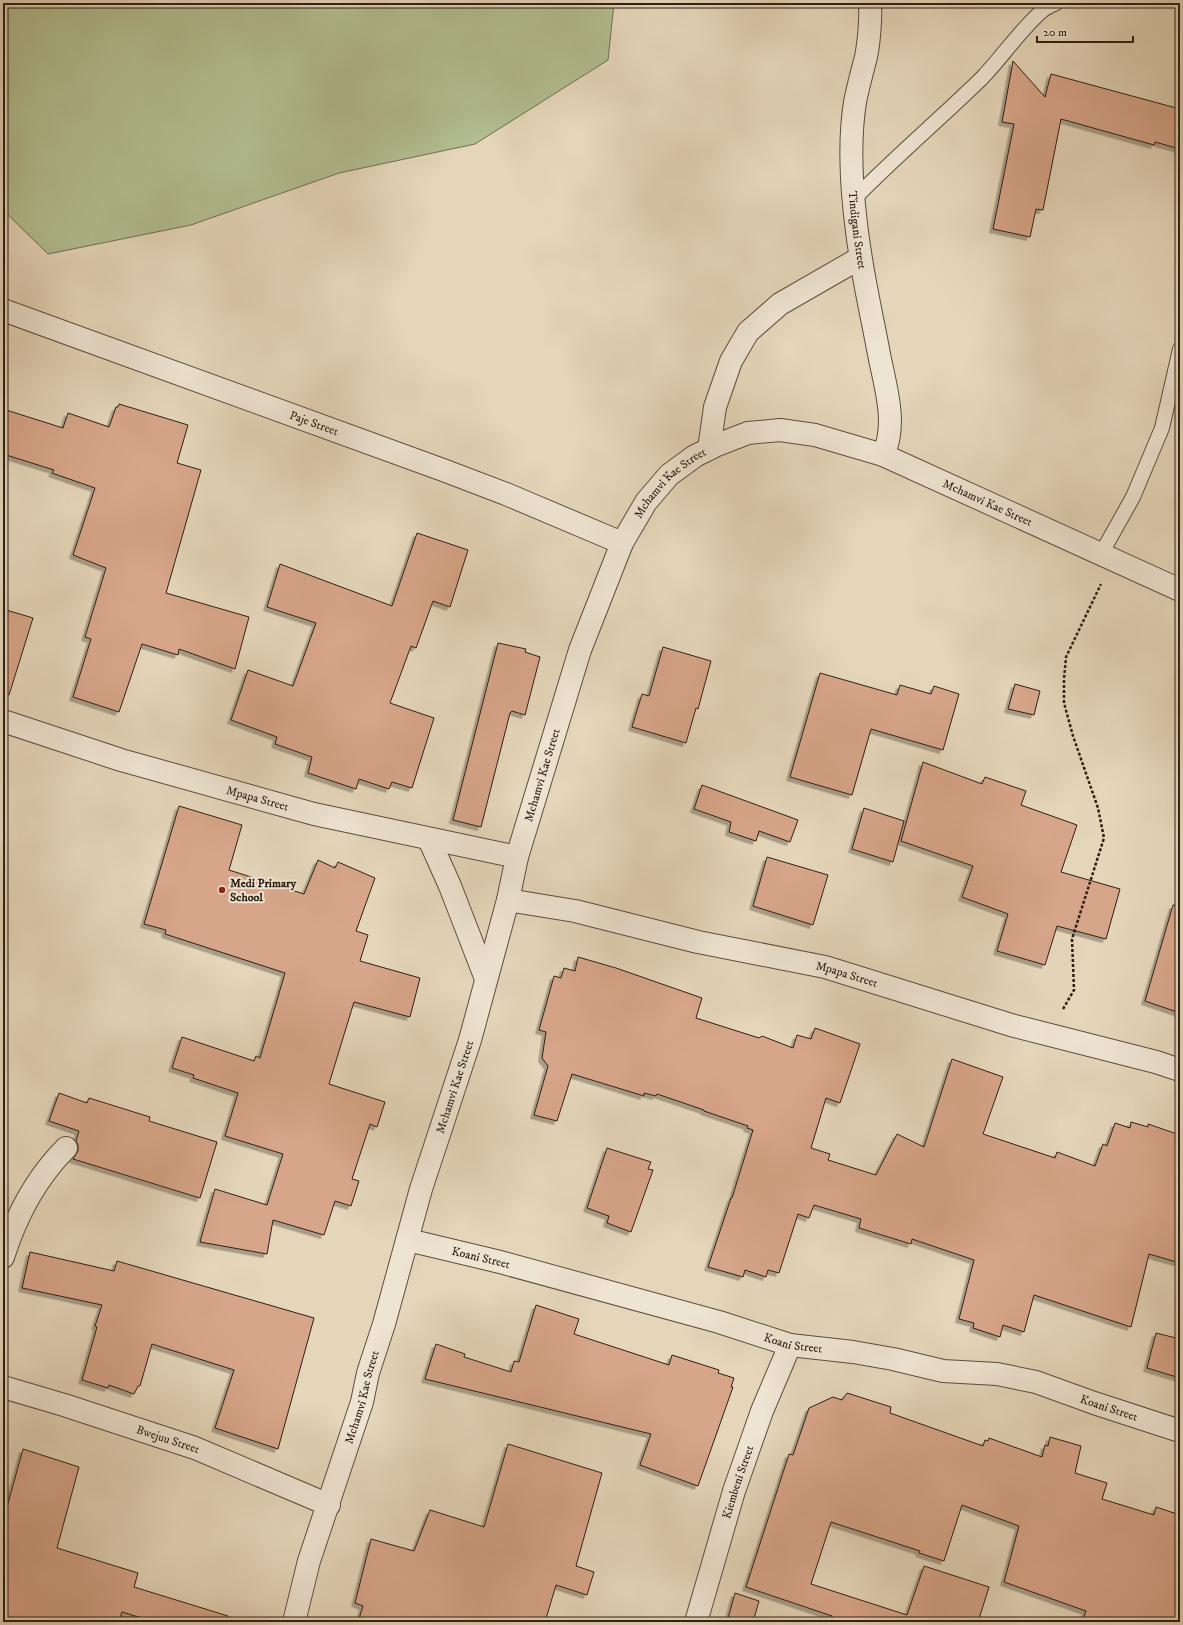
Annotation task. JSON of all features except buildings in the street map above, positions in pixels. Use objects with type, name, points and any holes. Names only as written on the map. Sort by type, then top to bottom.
[{"type":"street","name":"Tindigani Street","points":[[870,3],[866,56],[855,102],[851,152],[860,258],[887,390],[889,436],[887,447],[883,455]]},
{"type":"street","points":[[709,449],[715,407],[731,360],[748,332],[780,304],[860,258]]},
{"type":"street","name":"Paje Street","points":[[3,310],[450,472],[622,543]]},
{"type":"street","name":"Mchamvi Kae Street","points":[[294,1622],[310,1561],[362,1402],[368,1373],[384,1324],[422,1189],[470,1040],[508,900],[517,858],[580,650],[622,543],[646,502],[669,475],[695,456],[748,433],[780,430],[815,436],[883,455],[1180,590]]},
{"type":"street","name":"Mpapa Street","points":[[3,721],[121,760],[253,798],[314,814],[517,858]]},
{"type":"street","points":[[429,839],[450,886],[486,979]]},
{"type":"street","name":"Mpapa Street","points":[[508,900],[575,911],[698,942],[825,967],[1011,1025],[1156,1062],[1180,1070]]},
{"type":"street","points":[[3,1257],[10,1233],[32,1190],[52,1162],[66,1148]]},
{"type":"street","name":"Koani Street","points":[[408,1240],[500,1262],[719,1322],[790,1345],[886,1357],[943,1371],[997,1374],[1036,1382],[1180,1431]]},
{"type":"street","name":"Kiembeni Street","points":[[696,1622],[734,1491],[762,1411],[790,1345]]},
{"type":"street","name":"Bwejuu Street","points":[[3,1387],[64,1405],[195,1448],[329,1505]]},
{"type":"lane","points":[[854,199],[885,168],[982,78],[1000,58],[1018,34],[1049,5]]},
{"type":"lane","points":[[1107,557],[1162,428],[1180,349]]},
{"type":"path","points":[[1046,1034],[1074,990],[1072,939],[1104,838],[1098,808],[1073,736],[1064,703],[1064,679],[1066,657],[1107,557]]},
{"type":"green space","points":[[3,3],[614,3],[608,60],[475,144],[339,173],[191,225],[48,254],[3,210]]},
{"type":"place","name":"Medi Primary School","points":[[222,890]]}]
